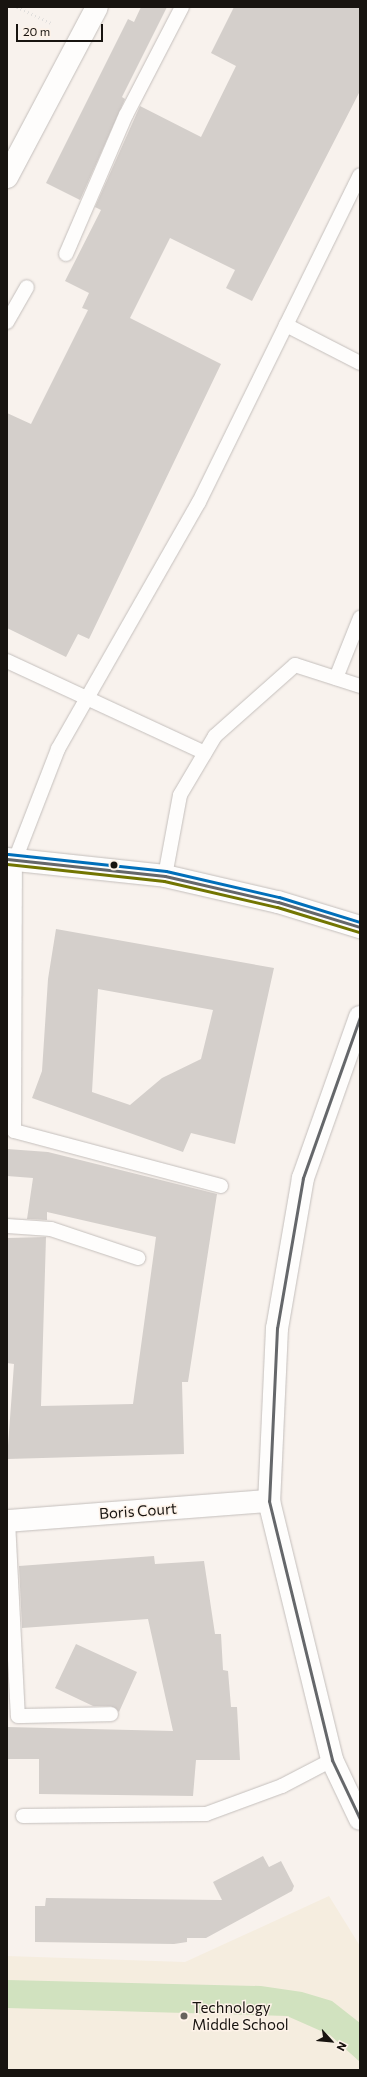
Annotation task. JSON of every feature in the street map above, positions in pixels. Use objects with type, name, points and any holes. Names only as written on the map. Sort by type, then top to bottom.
[{"type":"street","points":[[7,177],[97,7]]},
{"type":"street","points":[[11,860],[165,876],[278,902],[360,927]]},
{"type":"street","points":[[360,1017],[303,1178],[277,1328],[269,1501],[332,1760],[360,1820]]},
{"type":"street","name":"Boris Court","points":[[7,1521],[269,1501]]},
{"type":"lane","points":[[66,254],[126,115],[182,7]]},
{"type":"lane","points":[[221,1186],[10,1131],[11,860],[58,749],[199,502],[360,175]]},
{"type":"lane","points":[[7,322],[27,287]]},
{"type":"lane","points":[[286,326],[360,363]]},
{"type":"lane","points":[[336,678],[360,618]]},
{"type":"lane","points":[[7,661],[205,753]]},
{"type":"lane","points":[[165,876],[180,795],[215,736],[295,665],[360,686]]},
{"type":"lane","points":[[7,1226],[51,1229],[138,1258]]},
{"type":"lane","points":[[7,1521],[18,1716],[111,1714]]},
{"type":"lane","points":[[23,1816],[206,1814],[282,1786],[332,1760]]},
{"type":"path","points":[[17,7],[51,23]]},
{"type":"shaded area","name":"Technology Middle School","points":[[329,1896],[360,1946],[360,2070],[7,2070],[7,1956],[185,1962]]},
{"type":"green space","points":[[7,1980],[261,1986],[302,1992],[332,2001],[360,2023],[360,2062],[330,2035],[287,2016],[7,2008]]},
{"type":"building","points":[[141,7],[167,7],[122,97],[125,99],[80,200],[46,183],[128,19],[134,22]]},
{"type":"building","points":[[234,7],[360,7],[360,91],[252,301],[226,288],[235,270],[170,238],[130,318],[221,364],[89,639],[78,634],[66,657],[7,628],[7,413],[31,424],[88,310],[82,308],[89,293],[65,281],[101,210],[95,207],[140,106],[201,137],[236,66],[211,53]]},
{"type":"building","points":[[56,929],[274,968],[235,1144],[191,1133],[183,1152],[32,1098],[42,1071],[48,979]],"holes":[[[98,989],[213,1010],[201,1059],[162,1078],[130,1105],[92,1092]]]},
{"type":"building","points":[[7,1149],[48,1152],[217,1194],[188,1382],[182,1382],[184,1454],[7,1459],[14,1364],[7,1363],[7,1238],[46,1237],[41,1406],[133,1404],[156,1237],[47,1212],[47,1220],[27,1219],[33,1178],[7,1176]]},
{"type":"building","points":[[154,1556],[155,1564],[204,1561],[215,1634],[221,1634],[223,1670],[228,1671],[231,1707],[237,1707],[240,1760],[196,1760],[193,1796],[39,1794],[39,1759],[7,1759],[7,1727],[173,1731],[148,1619],[22,1628],[19,1566]]},
{"type":"building","points":[[76,1644],[137,1672],[119,1712],[111,1706],[93,1706],[55,1688]]},
{"type":"building","points":[[263,1856],[269,1867],[281,1861],[294,1886],[292,1891],[206,1938],[187,1938],[187,1942],[174,1944],[35,1942],[35,1906],[45,1906],[46,1898],[222,1900],[213,1882]]},
{"type":"transit line","points":[[8,854],[166,871],[279,897],[360,922]]},
{"type":"transit line","points":[[7,859],[165,876],[278,902],[360,927]]},
{"type":"transit line","points":[[7,864],[164,881],[277,907],[359,932]]},
{"type":"transit line","points":[[360,1017],[303,1178],[277,1328],[269,1501],[332,1760],[360,1819]]},
{"type":"place","name":"Technology Middle School","points":[[184,2016]]}]
